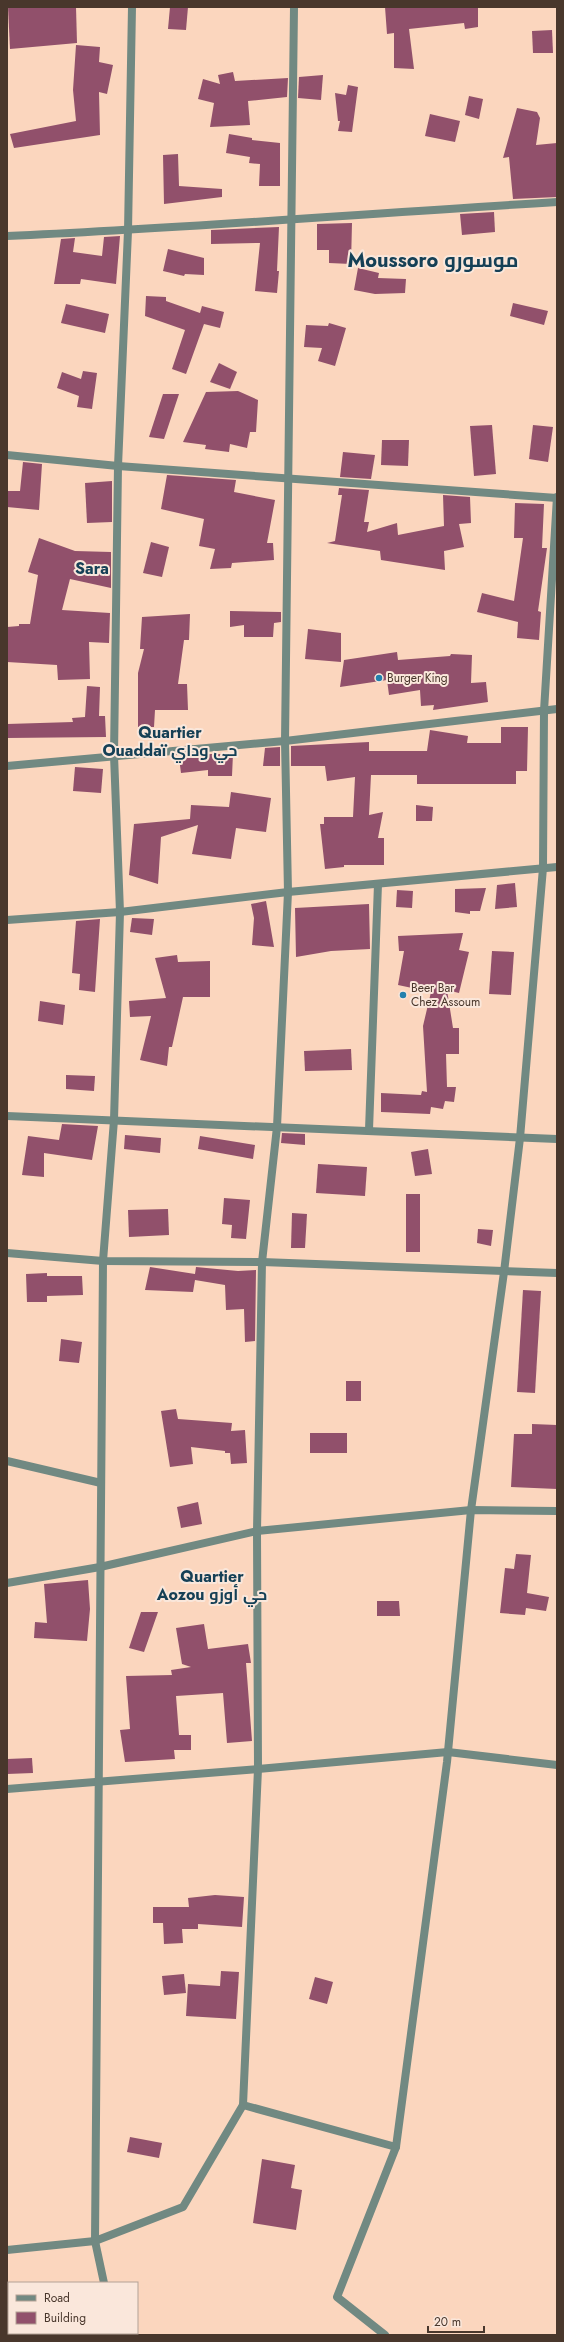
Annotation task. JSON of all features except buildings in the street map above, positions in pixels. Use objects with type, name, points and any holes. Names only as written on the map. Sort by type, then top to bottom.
[{"type":"street","points":[[104,2282],[95,2241],[103,1260],[114,1120],[120,912],[114,755],[118,466],[128,231],[132,7]]},
{"type":"street","points":[[7,2250],[95,2241],[183,2207],[242,2105],[258,1769],[258,1531],[262,1262],[277,1127],[288,892],[285,741],[294,7]]},
{"type":"street","points":[[7,236],[128,231],[292,218],[557,202]]},
{"type":"street","points":[[7,455],[289,480],[557,498],[544,711],[543,868],[520,1138],[504,1272],[471,1510],[448,1752],[396,2147],[337,2297],[385,2335]]},
{"type":"street","points":[[7,766],[114,755],[285,741],[557,709]]},
{"type":"street","points":[[7,920],[120,912],[288,892],[557,867]]},
{"type":"street","points":[[368,1130],[378,884]]},
{"type":"street","points":[[7,1116],[557,1139]]},
{"type":"street","points":[[7,1253],[103,1260],[262,1262],[557,1273]]},
{"type":"street","points":[[7,1461],[101,1483]]},
{"type":"street","points":[[7,1583],[100,1567],[258,1531],[471,1510],[557,1511]]},
{"type":"street","points":[[7,1789],[448,1752],[557,1765]]},
{"type":"street","points":[[242,2105],[396,2147]]},
{"type":"place","name":"Burger King","points":[[379,678]]},
{"type":"place","name":"Beer Bar Chez Assoum","points":[[403,995]]},
{"type":"district","name":"Moussoro موسورو","points":[[433,260]]},
{"type":"district","name":"Sara","points":[[92,568]]},
{"type":"district","name":"Quartier Ouaddaï حي وداي","points":[[170,741]]},
{"type":"district","name":"Quartier Aozou حي أوزو","points":[[212,1585]]}]
